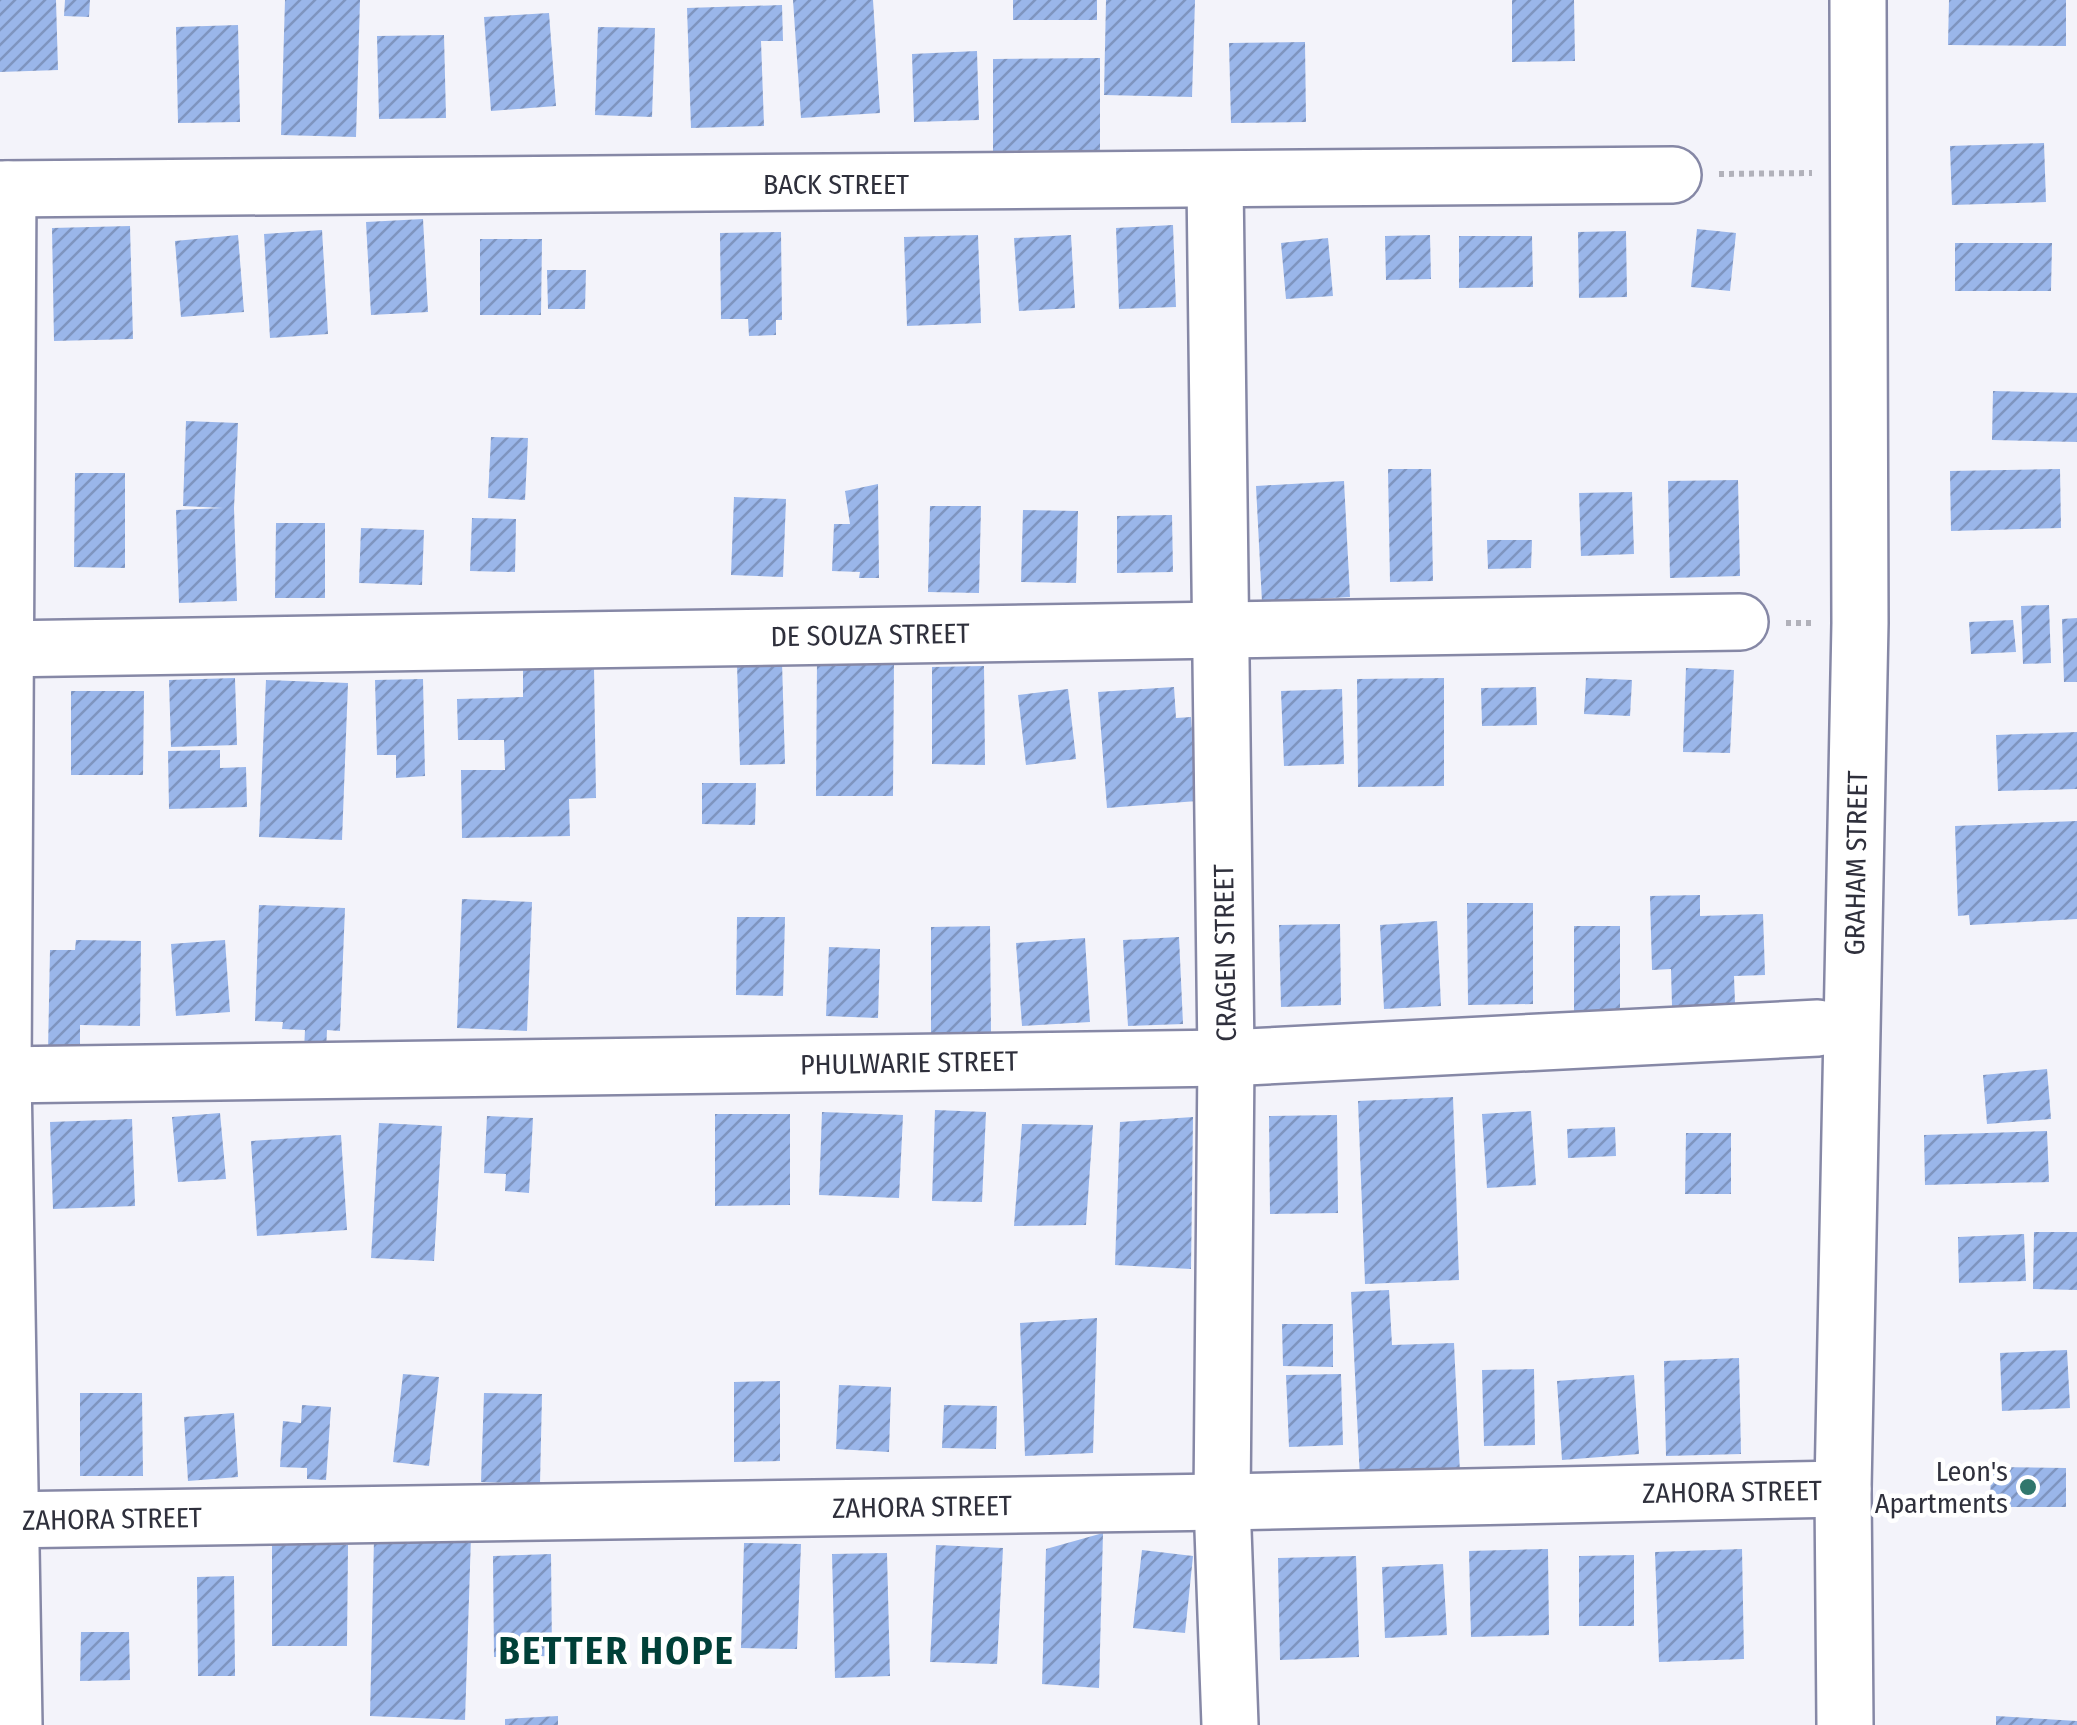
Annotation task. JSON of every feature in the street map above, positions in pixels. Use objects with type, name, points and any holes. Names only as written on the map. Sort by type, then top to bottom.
[{"type":"street","name":"GRAHAM STREET","points":[[1845,1725],[1843,1489],[1860,624],[1858,0]]},
{"type":"street","name":"BACK STREET","points":[[4,189],[1673,175]]},
{"type":"street","name":"CRAGEN STREET","points":[[1216,181],[1226,1058],[1222,1502],[1230,1725]]},
{"type":"street","points":[[4,189],[2,1076],[5,1520],[14,1725]]},
{"type":"street","name":"DE SOUZA STREET","points":[[2,649],[1740,622]]},
{"type":"street","name":"PHULWARIE STREET","points":[[2,1076],[1226,1058],[1818,1028]]},
{"type":"street","name":"ZAHORA STREET","points":[[5,1520],[1843,1489]]},
{"type":"path","points":[[1673,175],[1859,173]]},
{"type":"path","points":[[1740,622],[1860,624]]},
{"type":"building","points":[[0,0],[56,0],[58,70],[0,72]]},
{"type":"building","points":[[65,0],[90,0],[89,17],[64,16]]},
{"type":"building","points":[[285,0],[360,0],[356,137],[281,135]]},
{"type":"building","points":[[793,0],[873,0],[880,113],[801,118]]},
{"type":"building","points":[[1013,0],[1097,0],[1097,20],[1013,20]]},
{"type":"building","points":[[1106,0],[1195,0],[1192,97],[1104,95]]},
{"type":"building","points":[[1512,0],[1574,0],[1575,61],[1512,62]]},
{"type":"building","points":[[1949,0],[2066,0],[2066,46],[1948,45]]},
{"type":"building","points":[[782,5],[783,41],[761,41],[764,126],[691,128],[687,8]]},
{"type":"building","points":[[549,13],[556,106],[491,111],[484,17]]},
{"type":"building","points":[[238,25],[240,122],[178,123],[176,27]]},
{"type":"building","points":[[598,27],[655,28],[652,117],[595,115]]},
{"type":"building","points":[[444,35],[446,118],[379,119],[377,36]]},
{"type":"building","points":[[1305,42],[1306,122],[1231,123],[1229,43]]},
{"type":"building","points":[[977,51],[979,120],[914,122],[912,54]]},
{"type":"building","points":[[1100,58],[1100,150],[993,151],[993,59]]},
{"type":"building","points":[[2044,143],[2046,202],[1952,205],[1950,146]]},
{"type":"building","points":[[423,219],[428,312],[371,315],[366,222]]},
{"type":"building","points":[[1173,225],[1176,307],[1119,309],[1116,228]]},
{"type":"building","points":[[130,226],[133,339],[54,341],[52,228]]},
{"type":"building","points":[[1697,229],[1736,233],[1730,291],[1691,287]]},
{"type":"building","points":[[322,230],[328,334],[270,338],[264,234]]},
{"type":"building","points":[[1626,231],[1627,297],[1579,298],[1578,232]]},
{"type":"building","points":[[781,232],[782,320],[776,320],[776,335],[749,336],[748,319],[721,319],[720,233]]},
{"type":"building","points":[[238,235],[244,312],[181,317],[175,241]]},
{"type":"building","points":[[978,235],[981,323],[907,326],[904,237]]},
{"type":"building","points":[[1071,235],[1075,308],[1019,311],[1014,238]]},
{"type":"building","points":[[1430,235],[1431,279],[1386,280],[1385,236]]},
{"type":"building","points":[[1459,236],[1532,236],[1533,287],[1459,288]]},
{"type":"building","points":[[1328,238],[1333,296],[1286,299],[1281,243]]},
{"type":"building","points":[[480,239],[542,239],[541,315],[480,315]]},
{"type":"building","points":[[1955,243],[2052,243],[2051,291],[1955,291]]},
{"type":"building","points":[[547,270],[586,270],[585,309],[548,309]]},
{"type":"building","points":[[1993,391],[2077,393],[2077,442],[1992,440]]},
{"type":"building","points":[[186,421],[238,423],[234,508],[237,601],[179,603],[176,510],[223,508],[183,506]]},
{"type":"building","points":[[491,437],[528,438],[525,500],[488,498]]},
{"type":"building","points":[[1388,469],[1431,469],[1433,581],[1390,582]]},
{"type":"building","points":[[2060,469],[2061,528],[1951,531],[1950,471]]},
{"type":"building","points":[[75,473],[125,473],[125,568],[74,567]]},
{"type":"building","points":[[1738,480],[1740,576],[1670,578],[1668,481]]},
{"type":"building","points":[[1344,481],[1350,597],[1262,602],[1256,486]]},
{"type":"building","points":[[878,484],[879,578],[859,578],[860,572],[832,571],[834,524],[850,524],[845,491]]},
{"type":"building","points":[[1632,492],[1634,554],[1581,556],[1579,493]]},
{"type":"building","points":[[734,497],[786,499],[783,577],[731,575]]},
{"type":"building","points":[[930,506],[981,506],[979,593],[928,592]]},
{"type":"building","points":[[1023,510],[1078,511],[1076,583],[1021,582]]},
{"type":"building","points":[[1172,515],[1173,572],[1117,573],[1117,516]]},
{"type":"building","points":[[472,518],[516,519],[515,572],[470,571]]},
{"type":"building","points":[[276,523],[325,523],[325,598],[275,598]]},
{"type":"building","points":[[361,528],[424,530],[422,585],[359,583]]},
{"type":"building","points":[[1487,540],[1532,540],[1531,568],[1488,569]]},
{"type":"building","points":[[2049,605],[2051,663],[2023,664],[2021,606]]},
{"type":"building","points":[[2077,618],[2077,682],[2064,682],[2062,619]]},
{"type":"building","points":[[2013,620],[2016,652],[1971,654],[1969,622]]},
{"type":"building","points":[[782,662],[785,764],[740,765],[737,664]]},
{"type":"building","points":[[817,662],[894,662],[893,796],[816,796]]},
{"type":"building","points":[[984,666],[985,765],[932,764],[932,667]]},
{"type":"building","points":[[594,668],[596,798],[569,799],[570,836],[462,838],[461,770],[505,770],[504,740],[458,740],[457,699],[523,697],[523,669]]},
{"type":"building","points":[[1686,668],[1734,670],[1730,753],[1683,752]]},
{"type":"building","points":[[235,678],[237,745],[171,747],[169,680]]},
{"type":"building","points":[[1444,678],[1444,786],[1358,787],[1357,679]]},
{"type":"building","points":[[1586,678],[1632,680],[1630,716],[1584,714]]},
{"type":"building","points":[[423,679],[425,776],[396,778],[396,755],[377,755],[375,680]]},
{"type":"building","points":[[266,680],[348,683],[342,840],[259,837]]},
{"type":"building","points":[[1174,687],[1176,718],[1191,717],[1197,801],[1107,808],[1098,692]]},
{"type":"building","points":[[1536,687],[1537,725],[1482,726],[1481,688]]},
{"type":"building","points":[[1068,689],[1076,759],[1026,765],[1018,695]]},
{"type":"building","points":[[1342,689],[1344,764],[1284,766],[1281,691]]},
{"type":"building","points":[[71,691],[144,691],[143,775],[71,775]]},
{"type":"building","points":[[2077,732],[2077,789],[1998,791],[1996,735]]},
{"type":"building","points":[[220,750],[220,768],[246,767],[247,807],[169,809],[168,751]]},
{"type":"building","points":[[702,783],[756,783],[755,825],[702,824]]},
{"type":"building","points":[[2077,821],[2077,919],[1970,925],[1969,915],[1958,916],[1955,826]]},
{"type":"building","points":[[1700,895],[1700,916],[1763,914],[1765,975],[1734,976],[1735,1003],[1721,1003],[1721,1016],[1690,1017],[1689,1005],[1672,1006],[1671,969],[1652,970],[1650,896]]},
{"type":"building","points":[[462,899],[532,902],[527,1031],[457,1028]]},
{"type":"building","points":[[1467,903],[1533,903],[1533,1004],[1468,1005]]},
{"type":"building","points":[[259,905],[345,908],[340,1031],[327,1030],[326,1051],[304,1050],[305,1030],[282,1029],[283,1022],[255,1021]]},
{"type":"building","points":[[737,917],[785,917],[783,996],[736,995]]},
{"type":"building","points":[[1437,921],[1441,1006],[1384,1009],[1380,925]]},
{"type":"building","points":[[1340,924],[1341,1005],[1281,1007],[1279,925]]},
{"type":"building","points":[[990,926],[991,1032],[931,1033],[931,927]]},
{"type":"building","points":[[1574,926],[1620,926],[1620,1013],[1574,1013]]},
{"type":"building","points":[[1179,937],[1183,1024],[1128,1026],[1123,940]]},
{"type":"building","points":[[1085,938],[1090,1022],[1022,1026],[1016,943]]},
{"type":"building","points":[[76,940],[141,941],[140,1026],[80,1025],[80,1053],[48,1052],[50,950],[75,950]]},
{"type":"building","points":[[225,940],[230,1012],[176,1016],[171,944]]},
{"type":"building","points":[[829,947],[880,949],[878,1018],[826,1016]]},
{"type":"building","points":[[2047,1069],[2051,1119],[1987,1124],[1983,1075]]},
{"type":"building","points":[[1453,1097],[1459,1280],[1365,1284],[1358,1101]]},
{"type":"building","points":[[935,1110],[986,1112],[982,1202],[932,1201]]},
{"type":"building","points":[[1531,1111],[1536,1185],[1487,1188],[1482,1114]]},
{"type":"building","points":[[822,1112],[903,1115],[899,1198],[819,1195]]},
{"type":"building","points":[[220,1113],[226,1179],[178,1182],[172,1117]]},
{"type":"building","points":[[715,1114],[790,1114],[790,1205],[715,1206]]},
{"type":"building","points":[[1337,1115],[1338,1213],[1270,1214],[1269,1116]]},
{"type":"building","points":[[487,1116],[533,1118],[529,1193],[505,1191],[506,1174],[484,1173]]},
{"type":"building","points":[[1193,1117],[1191,1269],[1115,1265],[1120,1122]]},
{"type":"building","points":[[132,1119],[135,1206],[53,1209],[50,1122]]},
{"type":"building","points":[[379,1123],[442,1126],[434,1261],[371,1258]]},
{"type":"building","points":[[1022,1124],[1093,1125],[1086,1225],[1014,1226]]},
{"type":"building","points":[[1615,1127],[1616,1156],[1568,1158],[1567,1129]]},
{"type":"building","points":[[2047,1131],[2049,1182],[1925,1185],[1924,1135]]},
{"type":"building","points":[[1686,1133],[1731,1133],[1731,1194],[1685,1194]]},
{"type":"building","points":[[341,1135],[347,1230],[257,1236],[251,1141]]},
{"type":"building","points":[[2034,1232],[2077,1232],[2077,1290],[2033,1289]]},
{"type":"building","points":[[2024,1234],[2026,1281],[1959,1283],[1958,1237]]},
{"type":"building","points":[[1389,1290],[1392,1345],[1454,1343],[1460,1474],[1360,1479],[1351,1292]]},
{"type":"building","points":[[1097,1318],[1093,1453],[1025,1456],[1020,1323]]},
{"type":"building","points":[[1282,1324],[1333,1324],[1333,1367],[1283,1366]]},
{"type":"building","points":[[2067,1350],[2070,1408],[2002,1411],[2000,1353]]},
{"type":"building","points":[[1739,1358],[1741,1454],[1666,1456],[1664,1361]]},
{"type":"building","points":[[1534,1369],[1535,1445],[1484,1446],[1482,1370]]},
{"type":"building","points":[[403,1374],[439,1377],[429,1466],[393,1462]]},
{"type":"building","points":[[1341,1374],[1343,1445],[1289,1447],[1286,1375]]},
{"type":"building","points":[[1634,1375],[1639,1454],[1562,1460],[1557,1381]]},
{"type":"building","points":[[780,1381],[780,1461],[734,1462],[734,1382]]},
{"type":"building","points":[[839,1385],[891,1387],[889,1452],[836,1449]]},
{"type":"building","points":[[80,1393],[142,1393],[143,1476],[80,1476]]},
{"type":"building","points":[[484,1393],[542,1394],[540,1484],[481,1482]]},
{"type":"building","points":[[302,1405],[331,1407],[326,1480],[307,1479],[307,1468],[280,1467],[283,1421],[301,1423]]},
{"type":"building","points":[[944,1405],[997,1406],[996,1449],[942,1448]]},
{"type":"building","points":[[234,1413],[238,1477],[188,1481],[184,1417]]},
{"type":"building","name":"Leon's Apartments","points":[[1991,1467],[2066,1468],[2066,1507],[1990,1507]]},
{"type":"building","points":[[1103,1533],[1099,1688],[1042,1684],[1046,1549]]},
{"type":"building","points":[[471,1536],[465,1720],[370,1716],[374,1539]]},
{"type":"building","points":[[744,1543],[801,1544],[797,1649],[741,1648]]},
{"type":"building","points":[[272,1545],[348,1545],[347,1646],[272,1646]]},
{"type":"building","points":[[936,1545],[1003,1548],[997,1664],[930,1662]]},
{"type":"building","points":[[1548,1549],[1549,1635],[1471,1637],[1469,1551]]},
{"type":"building","points":[[1742,1549],[1744,1659],[1659,1662],[1655,1552]]},
{"type":"building","points":[[1142,1550],[1193,1556],[1185,1633],[1133,1628]]},
{"type":"building","points":[[887,1553],[890,1676],[835,1678],[832,1554]]},
{"type":"building","points":[[551,1554],[552,1656],[494,1657],[493,1556]]},
{"type":"building","points":[[1634,1555],[1634,1626],[1579,1626],[1579,1556]]},
{"type":"building","points":[[1356,1556],[1359,1657],[1280,1660],[1278,1558]]},
{"type":"building","points":[[1443,1564],[1447,1635],[1385,1638],[1382,1567]]},
{"type":"building","points":[[234,1576],[235,1676],[198,1676],[197,1577]]},
{"type":"building","points":[[81,1632],[129,1632],[130,1680],[80,1681]]},
{"type":"building","points":[[558,1716],[558,1725],[505,1725],[505,1719]]},
{"type":"building","points":[[1996,1716],[2077,1721],[2077,1725],[1996,1725]]},
{"type":"place","name":"Leon's Apartments","points":[[2028,1487]]},
{"type":"district","name":"BETTER HOPE","points":[[617,1651]]}]
